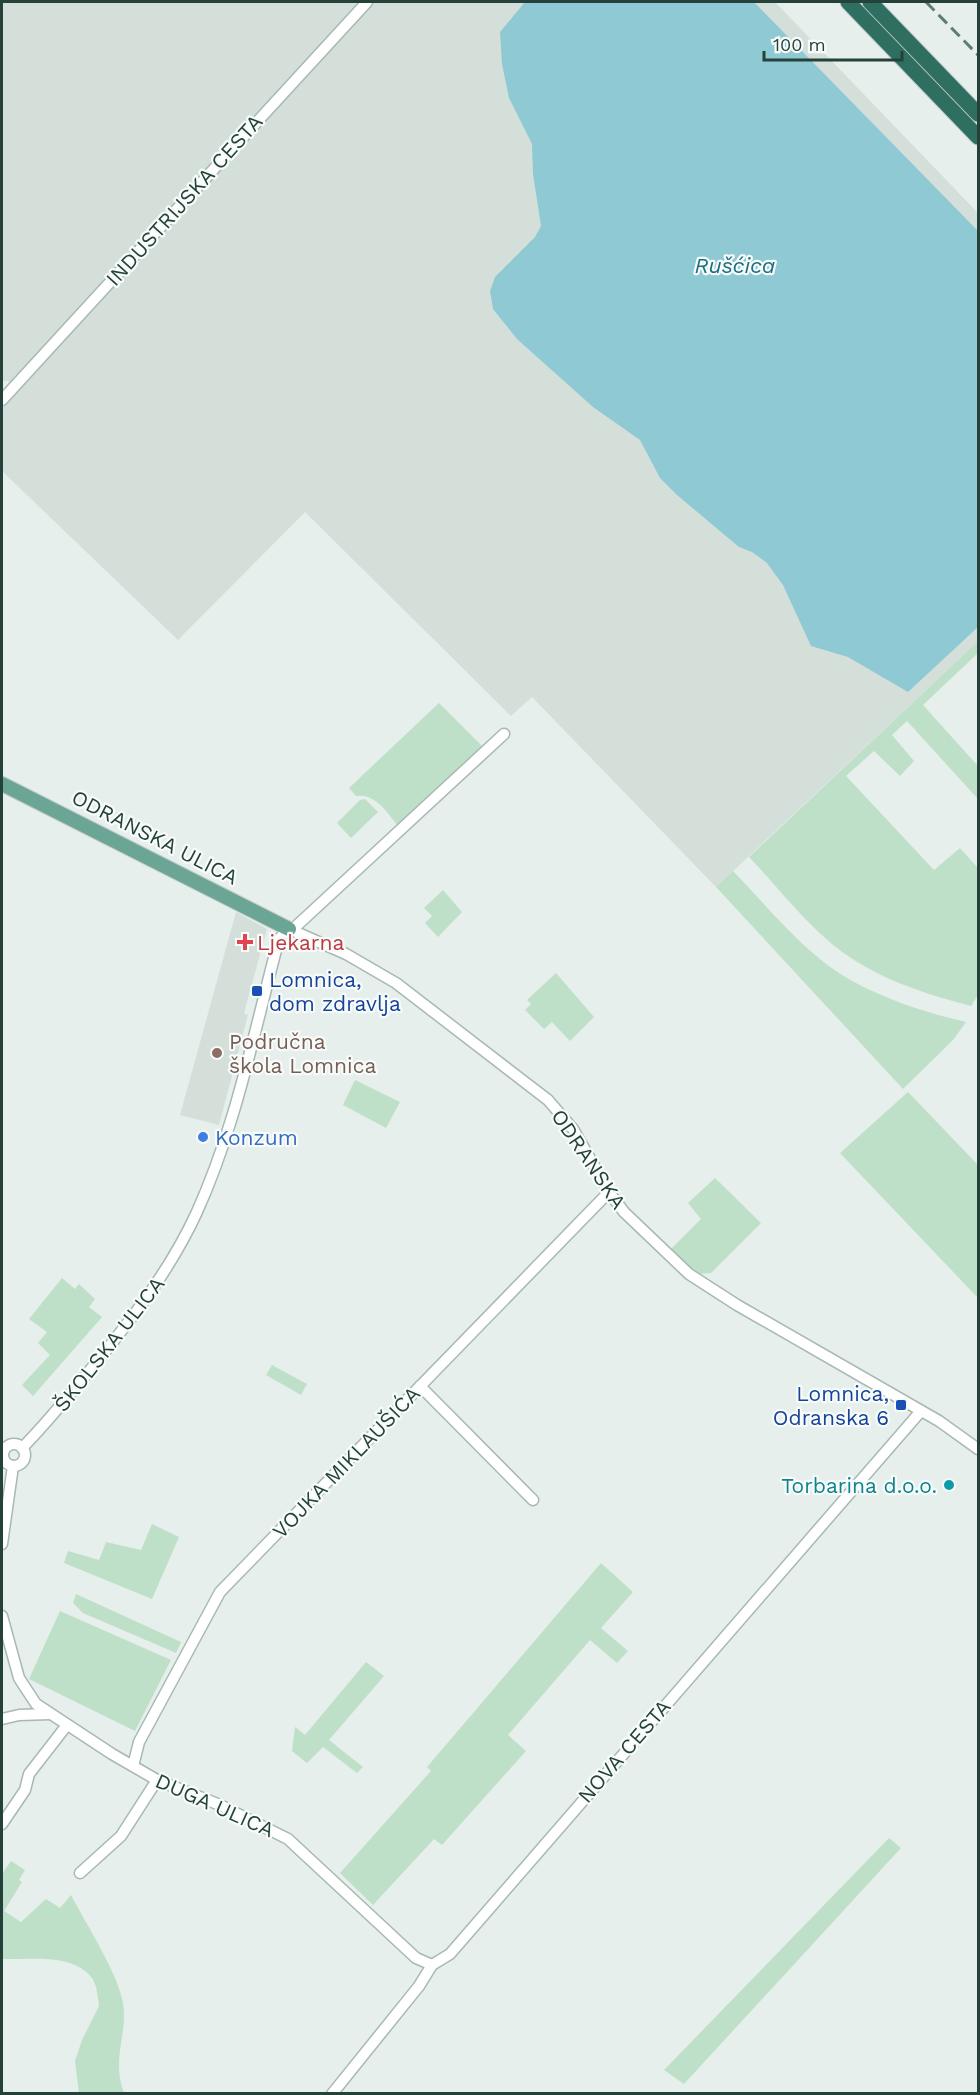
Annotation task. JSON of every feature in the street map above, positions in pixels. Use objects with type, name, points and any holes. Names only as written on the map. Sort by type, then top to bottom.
[{"type":"highway","points":[[848,2],[978,137]]},
{"type":"highway","points":[[870,2],[978,114]]},
{"type":"main road","name":"ODRANSKA ULICA","points":[[2,784],[291,929]]},
{"type":"street","name":"INDUSTRIJSKA CESTA","points":[[2,400],[367,2]]},
{"type":"street","name":"ŠKOLSKA ULICA","points":[[22,1448],[141,1308],[177,1252],[196,1215],[216,1165],[242,1080],[279,939],[504,734]]},
{"type":"street","name":"ODRANSKA","points":[[291,929],[346,954],[396,983],[534,1088],[556,1107],[573,1129],[609,1192],[639,1228],[701,1282],[921,1411],[978,1449]]},
{"type":"street","name":"VOJKA MIKLAUŠIĆA","points":[[133,1766],[139,1742],[220,1592],[609,1192]]},
{"type":"street","points":[[420,1386],[532,1500]]},
{"type":"street","name":"NOVA CESTA","points":[[332,2094],[419,1986],[432,1965],[450,1954],[921,1411]]},
{"type":"street","name":"ŠKOLSKA ULICA","points":[[12,1445],[22,1448],[25,1454],[23,1462],[13,1466],[4,1459],[4,1446],[12,1445]]},
{"type":"street","name":"ŠKOLSKA ULICA","points":[[2,1544],[13,1466]]},
{"type":"street","points":[[2,1616],[23,1687],[36,1704],[50,1714]]},
{"type":"street","points":[[2,1719],[19,1715],[50,1714]]},
{"type":"street","name":"DUGA ULICA","points":[[50,1714],[157,1780],[220,1804],[288,1839],[416,1958],[432,1965]]},
{"type":"street","points":[[2,1824],[25,1790],[29,1774],[67,1725]]},
{"type":"street","points":[[112,1754],[128,1749],[139,1742]]},
{"type":"street","points":[[80,1873],[121,1836],[157,1780]]},
{"type":"shaded area","points":[[2,2],[775,2],[978,213],[978,641],[716,887],[532,697],[511,716],[305,512],[178,640],[2,471],[2,409],[18,391],[8,381],[2,381]]},
{"type":"shaded area","points":[[236,912],[267,929],[244,1013],[248,1015],[219,1125],[180,1115]]},
{"type":"green space","points":[[978,641],[978,653],[923,705],[978,766],[978,799],[907,721],[892,735],[914,761],[900,776],[874,751],[846,776],[934,870],[960,848],[978,868],[978,995],[971,1006],[894,981],[841,951],[815,929],[749,857]]},
{"type":"green space","points":[[439,703],[484,748],[399,827],[375,801],[356,796],[349,788]]},
{"type":"green space","points":[[365,799],[378,812],[351,838],[337,823],[360,800]]},
{"type":"green space","points":[[733,871],[805,946],[837,972],[895,1001],[966,1022],[953,1040],[903,1089],[716,887]]},
{"type":"green space","points":[[443,890],[462,912],[438,937],[425,923],[432,916],[424,908]]},
{"type":"green space","points":[[556,973],[594,1017],[570,1041],[552,1022],[544,1029],[525,1010],[531,1004],[527,1000]]},
{"type":"green space","points":[[355,1080],[400,1102],[386,1128],[343,1105]]},
{"type":"green space","points":[[908,1092],[978,1165],[978,1298],[840,1153]]},
{"type":"green space","points":[[715,1178],[761,1223],[711,1273],[698,1274],[669,1251],[701,1219],[688,1203]]},
{"type":"green space","points":[[62,1278],[75,1289],[79,1284],[95,1299],[89,1307],[102,1317],[33,1396],[22,1385],[50,1355],[38,1343],[47,1332],[29,1319]]},
{"type":"green space","points":[[272,1365],[307,1384],[301,1395],[266,1375]]},
{"type":"green space","points":[[152,1524],[179,1537],[152,1599],[64,1563],[68,1551],[99,1560],[106,1542],[141,1550]]},
{"type":"green space","points":[[601,1563],[633,1592],[601,1628],[628,1651],[617,1663],[590,1640],[508,1735],[526,1751],[442,1845],[434,1839],[373,1905],[340,1873],[431,1771],[427,1767]]},
{"type":"green space","points":[[76,1594],[181,1642],[176,1653],[83,1613],[73,1603]]},
{"type":"green space","points":[[60,1611],[171,1660],[135,1731],[29,1679]]},
{"type":"green space","points":[[366,1662],[384,1676],[329,1740],[363,1767],[357,1773],[323,1747],[307,1763],[292,1751],[295,1727],[305,1735]]},
{"type":"green space","points":[[889,1838],[901,1848],[684,2084],[664,2070]]},
{"type":"green space","points":[[11,1861],[25,1870],[19,1880],[22,1882],[4,1911],[21,1922],[46,1899],[60,1908],[71,1895],[108,1963],[123,2003],[119,2069],[124,2093],[79,2093],[75,2061],[82,2040],[99,2006],[92,1978],[84,1970],[63,1961],[2,1959],[2,1874]]},
{"type":"water","name":"Rušćica","points":[[525,2],[754,2],[978,231],[978,627],[908,692],[848,657],[811,646],[783,585],[767,563],[752,552],[739,547],[677,495],[660,478],[640,440],[593,407],[517,339],[493,309],[490,291],[495,277],[535,237],[541,226],[533,174],[532,144],[509,98],[502,64],[500,32]]},
{"type":"railway","points":[[926,2],[978,55]]},
{"type":"place","name":"Ljekarna","points":[[245,942]]},
{"type":"place","name":"Lomnica, dom zdravlja","points":[[257,991]]},
{"type":"place","name":"Područna škola Lomnica","points":[[217,1053]]},
{"type":"place","name":"Konzum","points":[[203,1137]]},
{"type":"place","name":"Lomnica, Odranska 6","points":[[901,1405]]},
{"type":"place","name":"Torbarina d.o.o.","points":[[949,1485]]}]
